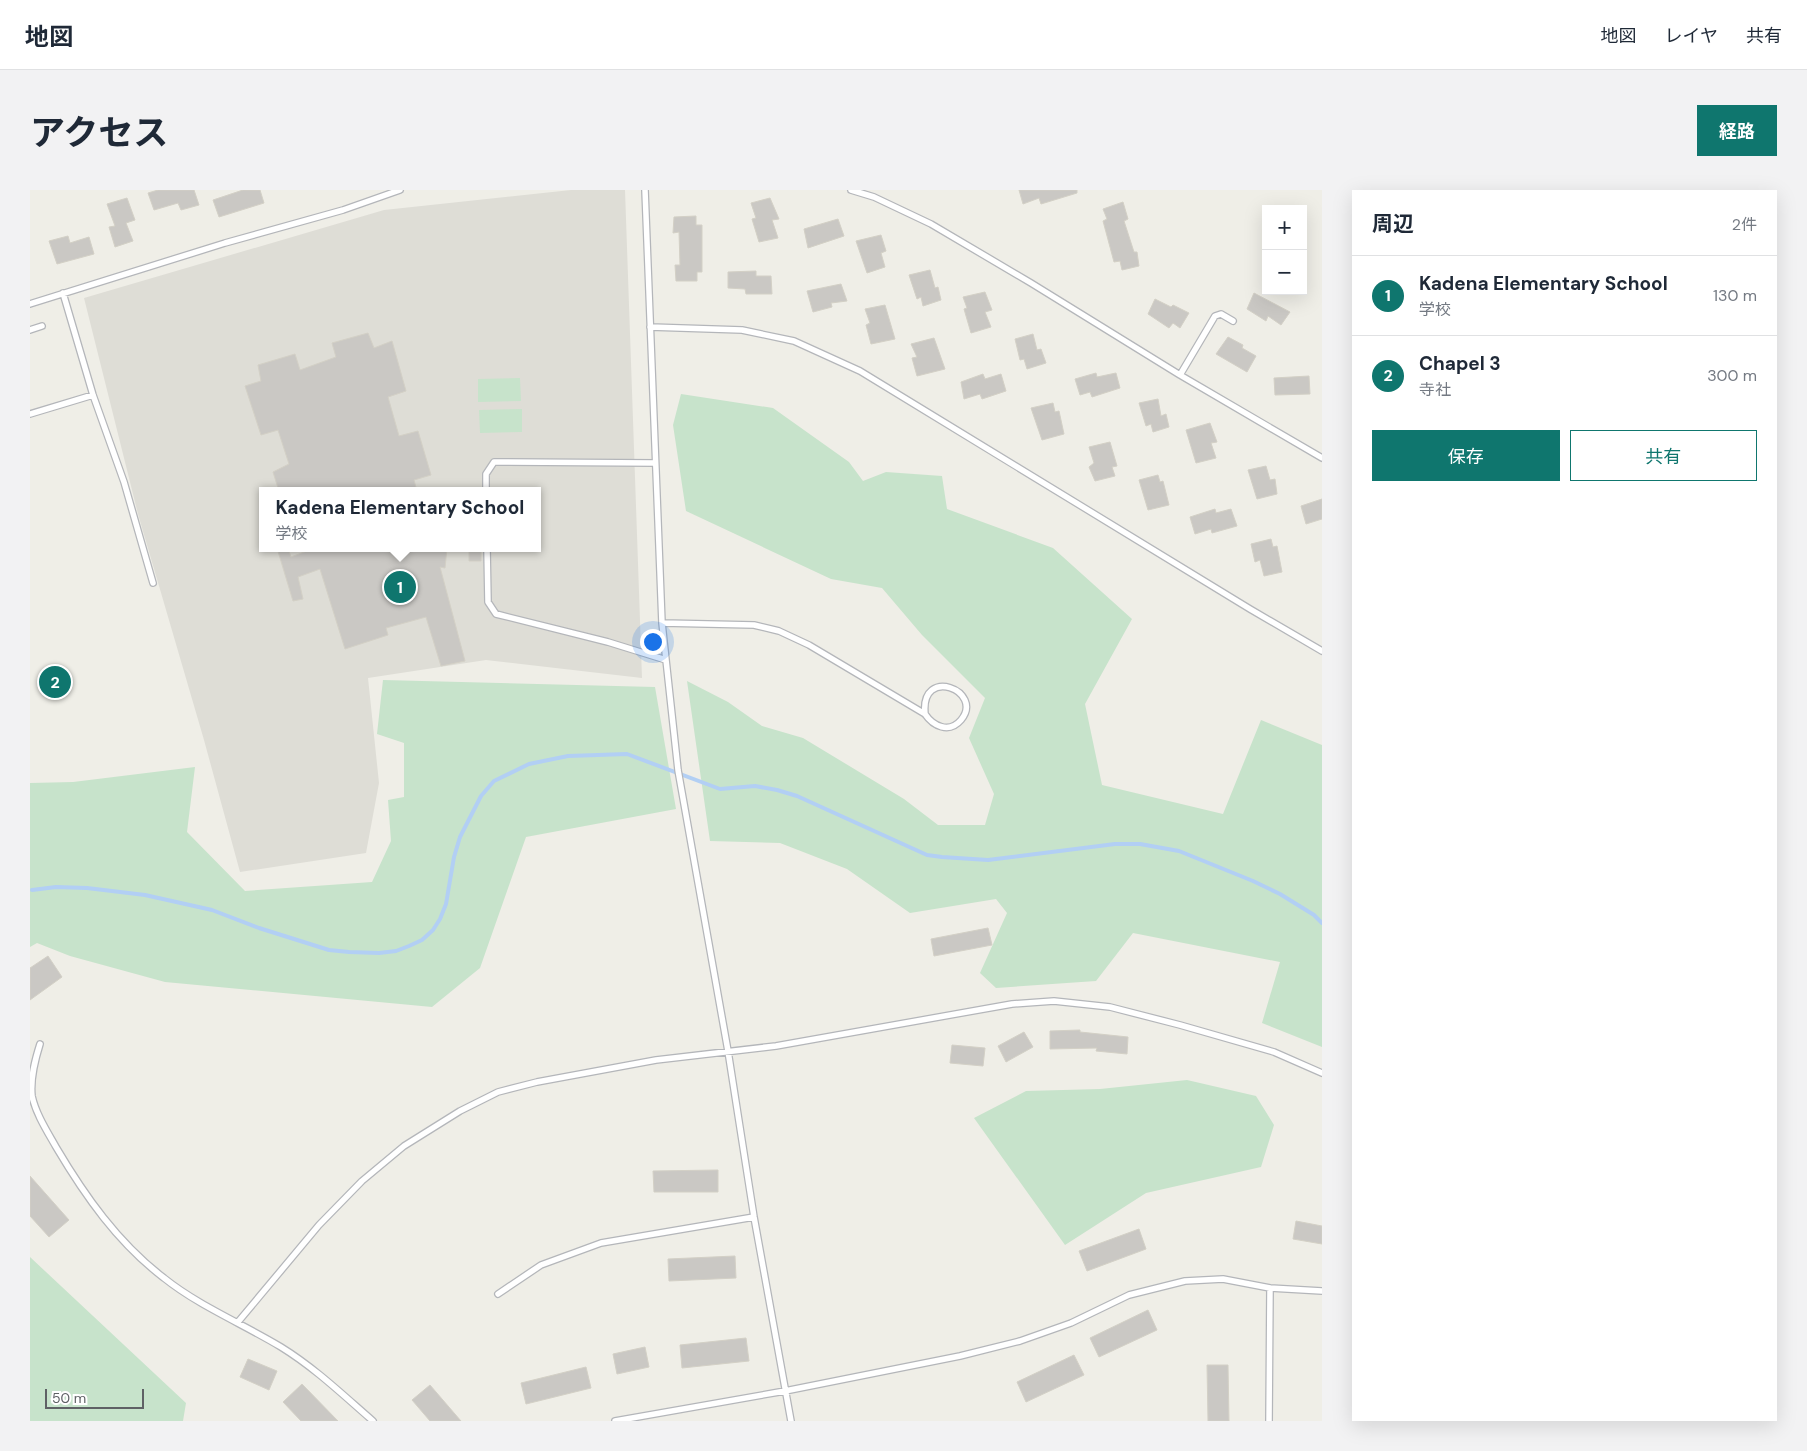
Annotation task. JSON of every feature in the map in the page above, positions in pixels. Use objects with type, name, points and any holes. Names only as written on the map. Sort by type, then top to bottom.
[{"type":"lane","points":[[30,304],[225,243],[343,210],[390,191],[400,190]]},
{"type":"lane","points":[[645,190],[662,623],[678,770],[728,1050],[754,1217],[790,1421]]},
{"type":"lane","points":[[851,190],[874,197],[931,224],[1047,292],[1180,375],[1322,458]]},
{"type":"lane","points":[[63,293],[93,395],[124,482],[154,583]]},
{"type":"lane","points":[[1180,375],[1215,316],[1221,314],[1233,321]]},
{"type":"lane","points":[[30,330],[42,326]]},
{"type":"lane","points":[[650,327],[742,330],[794,341],[860,371],[1322,651]]},
{"type":"lane","points":[[30,414],[93,395]]},
{"type":"lane","points":[[486,487],[486,474],[494,462],[656,463]]},
{"type":"lane","points":[[487,552],[488,602],[496,614],[608,642],[666,660]]},
{"type":"lane","points":[[662,623],[754,625],[779,631],[809,644],[925,714],[931,722],[940,727],[950,727],[959,722],[964,716],[966,709],[965,701],[961,693],[955,688],[947,686],[938,687],[930,692],[926,698],[925,714]]},
{"type":"lane","points":[[238,1322],[319,1225],[362,1181],[404,1146],[460,1111],[498,1092],[537,1082],[656,1060],[728,1050],[776,1046],[1012,1004],[1054,1001],[1110,1007],[1180,1025],[1274,1052],[1322,1073]]},
{"type":"lane","points":[[40,1044],[32,1067],[32,1094],[37,1113],[74,1176],[104,1220],[132,1250],[164,1279],[282,1348],[320,1374],[373,1421]]},
{"type":"lane","points":[[498,1294],[540,1265],[602,1243],[754,1217]]},
{"type":"lane","points":[[615,1421],[785,1392],[960,1356],[1020,1341],[1071,1323],[1129,1295],[1185,1281],[1223,1279],[1270,1288],[1322,1291]]},
{"type":"lane","points":[[1269,1421],[1270,1288]]},
{"type":"shaded area","points":[[571,190],[625,190],[642,678],[486,660],[368,678],[379,783],[366,853],[240,872],[204,740],[138,514],[84,298],[384,210]]},
{"type":"green space","points":[[520,378],[521,401],[478,402],[478,379]]},
{"type":"green space","points":[[681,394],[773,408],[849,462],[863,481],[886,472],[942,476],[947,509],[1053,548],[1132,619],[1085,704],[1102,785],[1223,814],[1261,720],[1322,745],[1322,1047],[1262,1023],[1280,962],[1133,933],[1096,981],[996,988],[980,973],[1007,913],[996,899],[910,913],[847,869],[780,843],[710,841],[687,681],[728,702],[762,726],[803,738],[904,799],[938,825],[985,825],[994,794],[969,738],[985,698],[922,635],[882,588],[831,579],[686,511],[673,425]]},
{"type":"green space","points":[[522,409],[522,432],[480,433],[479,410]]},
{"type":"green space","points":[[383,680],[655,687],[676,809],[526,837],[480,968],[432,1007],[165,982],[70,956],[37,943],[30,947],[30,783],[73,782],[195,767],[187,832],[245,891],[372,882],[391,841],[388,800],[404,797],[404,743],[377,734]]},
{"type":"green space","points":[[1187,1080],[1256,1096],[1274,1125],[1261,1167],[1146,1193],[1065,1245],[974,1118],[1026,1091],[1100,1089]]},
{"type":"green space","points":[[30,1257],[186,1403],[183,1421],[30,1421]]},
{"type":"building","points":[[158,190],[194,190],[199,205],[181,210],[178,203],[154,210],[148,193]]},
{"type":"building","points":[[243,190],[260,190],[264,203],[219,217],[213,200]]},
{"type":"building","points":[[1019,190],[1077,190],[1077,193],[1041,204],[1039,198],[1023,204]]},
{"type":"building","points":[[127,198],[135,220],[126,223],[133,241],[115,247],[109,227],[115,226],[107,204]]},
{"type":"building","points":[[770,198],[779,219],[772,220],[778,238],[759,242],[752,219],[756,218],[751,203]]},
{"type":"building","points":[[1123,202],[1128,219],[1124,221],[1134,252],[1137,252],[1139,266],[1122,270],[1120,261],[1114,262],[1103,221],[1107,219],[1103,209]]},
{"type":"building","points":[[696,216],[696,225],[702,225],[702,272],[697,272],[697,281],[676,281],[675,265],[680,265],[679,232],[673,233],[674,217]]},
{"type":"building","points":[[838,219],[844,236],[808,248],[804,229]]},
{"type":"building","points":[[881,235],[886,251],[881,253],[885,267],[867,273],[856,241]]},
{"type":"building","points":[[68,236],[70,243],[89,237],[94,254],[57,264],[49,241]]},
{"type":"building","points":[[930,270],[935,288],[938,287],[941,300],[923,306],[921,297],[917,299],[909,275]]},
{"type":"building","points":[[756,271],[756,276],[771,276],[772,294],[746,294],[745,289],[728,288],[728,272]]},
{"type":"building","points":[[841,284],[847,301],[831,303],[832,307],[813,312],[807,291]]},
{"type":"building","points":[[985,292],[992,310],[985,312],[991,327],[971,333],[964,309],[967,308],[963,297]]},
{"type":"building","points":[[1254,293],[1290,312],[1281,325],[1268,316],[1266,321],[1247,309]]},
{"type":"building","points":[[1155,299],[1189,313],[1180,328],[1173,323],[1169,328],[1148,314]]},
{"type":"building","points":[[885,305],[895,339],[871,344],[866,325],[870,323],[865,309]]},
{"type":"building","points":[[368,333],[374,348],[392,341],[406,391],[388,397],[399,436],[418,431],[431,475],[414,480],[416,487],[278,487],[273,472],[289,464],[278,430],[261,435],[245,386],[261,381],[258,365],[295,354],[300,370],[336,357],[332,343]]},
{"type":"building","points":[[1033,334],[1037,350],[1041,349],[1046,363],[1027,369],[1024,359],[1020,360],[1015,339]]},
{"type":"building","points":[[1228,337],[1243,345],[1242,348],[1256,356],[1247,372],[1216,354]]},
{"type":"building","points":[[934,338],[945,369],[917,376],[912,358],[917,357],[911,344]]},
{"type":"building","points":[[1096,373],[1097,377],[1116,373],[1120,388],[1092,397],[1090,392],[1080,395],[1075,379]]},
{"type":"building","points":[[983,374],[985,379],[1001,374],[1006,391],[982,399],[980,394],[964,399],[961,382]]},
{"type":"building","points":[[1309,376],[1310,394],[1275,395],[1274,378]]},
{"type":"building","points":[[1158,399],[1161,416],[1166,414],[1169,427],[1153,432],[1151,424],[1146,426],[1139,403]]},
{"type":"building","points":[[1053,403],[1055,412],[1059,411],[1064,434],[1042,440],[1031,408]]},
{"type":"building","points":[[1210,423],[1217,442],[1211,443],[1216,458],[1196,463],[1186,430]]},
{"type":"building","points":[[1110,442],[1117,466],[1112,467],[1115,476],[1095,481],[1089,467],[1094,463],[1089,447]]},
{"type":"building","points":[[1266,466],[1270,480],[1275,479],[1277,494],[1257,499],[1248,470]]},
{"type":"building","points":[[1158,475],[1160,482],[1163,481],[1169,505],[1148,510],[1139,480]]},
{"type":"building","points":[[1322,499],[1322,519],[1306,524],[1301,506]]},
{"type":"building","points":[[1215,509],[1216,513],[1231,509],[1237,526],[1212,533],[1211,529],[1195,534],[1190,517]]},
{"type":"building","points":[[1271,539],[1273,547],[1277,546],[1282,572],[1264,576],[1260,560],[1255,562],[1251,544]]},
{"type":"building","points":[[278,552],[289,552],[291,557],[304,552],[447,552],[445,568],[440,567],[465,661],[441,666],[426,617],[386,628],[388,635],[345,649],[320,569],[298,577],[303,599],[293,601]]},
{"type":"building","points":[[469,552],[481,552],[481,561],[469,561]]},
{"type":"building","points":[[988,928],[992,945],[934,956],[931,939]]},
{"type":"building","points":[[48,956],[62,977],[30,1000],[30,968]]},
{"type":"building","points":[[1080,1030],[1080,1032],[1128,1037],[1127,1054],[1096,1051],[1097,1048],[1050,1049],[1050,1031]]},
{"type":"building","points":[[1024,1032],[1033,1047],[1006,1062],[998,1046]]},
{"type":"building","points":[[952,1045],[985,1048],[983,1066],[950,1063]]},
{"type":"building","points":[[718,1170],[718,1192],[654,1192],[653,1171]]},
{"type":"building","points":[[30,1176],[69,1220],[49,1237],[30,1216]]},
{"type":"building","points":[[1296,1221],[1322,1226],[1322,1244],[1293,1239]]},
{"type":"building","points":[[1139,1229],[1146,1249],[1087,1271],[1079,1251]]},
{"type":"building","points":[[735,1256],[736,1278],[669,1281],[668,1259]]},
{"type":"building","points":[[1148,1310],[1157,1330],[1099,1357],[1090,1338]]},
{"type":"building","points":[[746,1338],[749,1361],[682,1368],[680,1345]]},
{"type":"building","points":[[645,1347],[649,1367],[617,1374],[613,1354]]},
{"type":"building","points":[[1074,1355],[1084,1375],[1026,1402],[1017,1382]]},
{"type":"building","points":[[248,1359],[277,1371],[269,1390],[240,1377]]},
{"type":"building","points":[[1207,1365],[1228,1365],[1229,1421],[1208,1421]]},
{"type":"building","points":[[586,1367],[591,1388],[526,1404],[521,1383]]},
{"type":"building","points":[[302,1384],[338,1421],[301,1421],[283,1402]]},
{"type":"building","points":[[430,1385],[461,1421],[430,1421],[412,1400]]},
{"type":"waterway","points":[[32,890],[56,887],[87,888],[145,895],[212,910],[259,928],[329,950],[379,953],[396,951],[422,940],[433,930],[440,919],[446,904],[454,857],[460,837],[481,796],[494,781],[529,764],[568,756],[627,754],[720,789],[755,786],[797,796],[927,855],[988,860],[1115,844],[1140,844],[1179,851],[1280,894],[1314,915],[1322,923]]},
{"type":"place","name":"Kadena Elementary School","points":[[400,587]]},
{"type":"place","name":"Chapel 3","points":[[55,682]]}]
